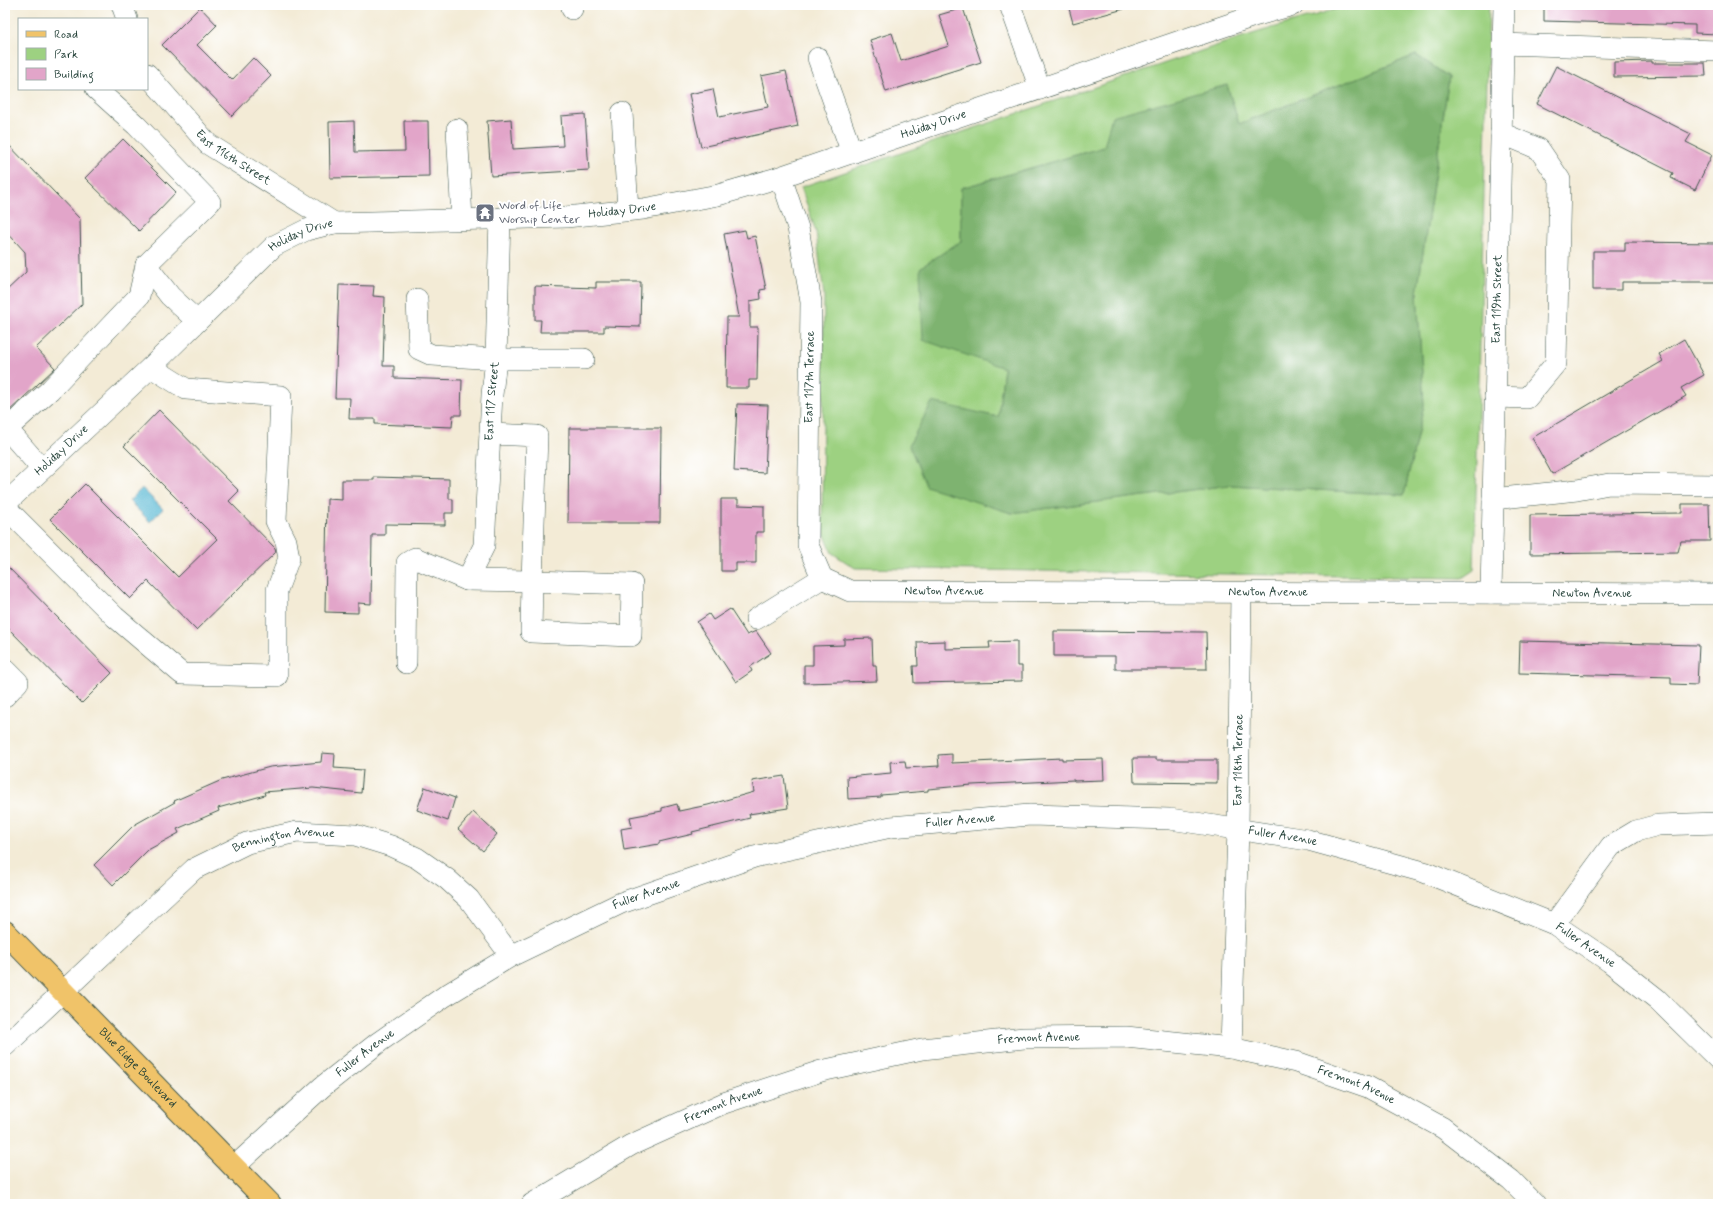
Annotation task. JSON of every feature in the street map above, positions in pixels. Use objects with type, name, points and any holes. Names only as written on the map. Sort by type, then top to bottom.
[{"type":"main road","name":"Blue Ridge Boulevard","points":[[5,932],[270,1204]]},
{"type":"street","points":[[122,5],[127,18]]},
{"type":"street","points":[[1010,5],[1040,89]]},
{"type":"street","name":"Holiday Drive","points":[[5,506],[42,469],[151,367],[274,246],[306,230],[334,223],[566,217],[628,210],[718,194],[777,178],[1040,89],[1253,10],[1293,5]]},
{"type":"street","name":"East 119th Street","points":[[1491,593],[1504,5]]},
{"type":"street","points":[[1503,44],[1718,51]]},
{"type":"street","points":[[818,58],[852,153]]},
{"type":"street","name":"East 116th Street","points":[[148,75],[208,144],[334,223]]},
{"type":"street","points":[[42,469],[7,429],[50,390],[139,296],[146,265],[210,202],[136,125],[97,90]]},
{"type":"street","points":[[622,113],[628,210]]},
{"type":"street","points":[[457,129],[462,219]]},
{"type":"street","points":[[1495,397],[1527,398],[1556,363],[1560,180],[1539,149],[1501,133]]},
{"type":"street","name":"East 117th Terrace","points":[[777,178],[784,189],[798,228],[811,302],[808,545],[822,578]]},
{"type":"street","name":"East 117 Street","points":[[467,580],[484,546],[490,434],[496,360],[500,218]]},
{"type":"street","points":[[146,265],[170,296],[197,321]]},
{"type":"street","points":[[417,299],[419,349],[432,355],[496,360],[584,359]]},
{"type":"street","points":[[5,506],[115,617],[182,674],[277,676],[277,590],[289,558],[286,541],[276,521],[281,396],[186,389],[151,367]]},
{"type":"street","points":[[406,663],[406,563],[415,558],[467,580],[532,581],[632,584],[631,636],[530,632],[532,581],[537,436],[490,434]]},
{"type":"street","points":[[1493,499],[1577,490],[1609,484],[1718,485]]},
{"type":"street","points":[[756,619],[822,578]]},
{"type":"street","name":"Newton Avenue","points":[[822,578],[850,591],[1718,594]]},
{"type":"street","name":"East 118th Terrace","points":[[1231,1048],[1238,830],[1241,593]]},
{"type":"street","points":[[5,669],[18,682],[5,696]]},
{"type":"street","name":"Fuller Avenue","points":[[234,1167],[322,1087],[379,1042],[444,996],[512,956],[621,903],[754,857],[891,827],[1030,815],[1170,819],[1308,840],[1424,872],[1554,924],[1610,962],[1657,999],[1718,1059]]},
{"type":"street","points":[[1554,924],[1611,846],[1636,831],[1658,825],[1718,823]]},
{"type":"street","name":"Bennington Avenue","points":[[5,1046],[194,869],[246,843],[297,832],[355,835],[390,846],[417,858],[447,879],[469,899],[512,956]]},
{"type":"street","name":"Fremont Avenue","points":[[532,1204],[631,1145],[724,1103],[822,1071],[922,1049],[1024,1038],[1126,1038],[1231,1048],[1296,1062],[1368,1088],[1443,1128],[1511,1180],[1535,1204]]},
{"type":"green space","points":[[1350,5],[1489,5],[1474,570],[1462,578],[855,568],[832,553],[822,528],[824,296],[816,232],[801,187],[1242,37]],"holes":[[[1416,55],[1449,77],[1417,293],[1424,405],[1404,495],[1230,485],[1011,513],[932,403],[998,417],[1004,368],[920,268],[961,241],[961,188],[1104,147],[1227,85],[1239,124]]]},
{"type":"green space","points":[[1416,55],[1449,77],[1417,293],[1424,405],[1404,495],[1230,485],[1011,513],[926,486],[909,445],[932,402],[998,417],[1004,368],[923,340],[920,268],[961,241],[961,188],[1104,147],[1112,116],[1227,85],[1239,124]]},
{"type":"water","points":[[142,488],[163,509],[150,522],[129,501]]},
{"type":"building","points":[[1068,5],[1123,5],[1124,9],[1073,23]]},
{"type":"building","points":[[1544,5],[1718,5],[1718,34],[1695,33],[1695,25],[1544,21]]},
{"type":"building","points":[[200,7],[217,25],[197,45],[232,80],[253,58],[271,76],[232,116],[162,45]]},
{"type":"building","points":[[963,8],[981,62],[886,92],[870,40],[892,33],[901,61],[949,46],[939,15]]},
{"type":"building","points":[[1652,61],[1652,63],[1705,63],[1706,76],[1614,77],[1614,62]]},
{"type":"building","points":[[1556,66],[1691,134],[1686,142],[1712,155],[1695,190],[1671,178],[1673,173],[1537,104]]},
{"type":"building","points":[[786,71],[798,126],[701,147],[689,94],[713,89],[719,117],[768,107],[761,76]]},
{"type":"building","points":[[585,114],[589,170],[491,176],[487,121],[511,119],[513,149],[563,146],[561,116]]},
{"type":"building","points":[[354,121],[355,152],[405,151],[404,121],[428,121],[429,176],[330,178],[329,122]]},
{"type":"building","points":[[123,139],[176,192],[139,231],[85,178]]},
{"type":"building","points":[[5,141],[80,219],[82,304],[36,348],[55,368],[5,415],[5,292],[26,272],[25,252],[5,230]]},
{"type":"building","points":[[745,230],[747,238],[755,236],[766,289],[760,290],[761,299],[750,301],[750,327],[758,327],[757,380],[749,380],[749,388],[726,388],[727,317],[739,317],[724,234]]},
{"type":"building","points":[[1625,242],[1718,243],[1718,282],[1622,282],[1622,290],[1593,290],[1593,251],[1625,251]]},
{"type":"building","points":[[596,282],[641,282],[640,327],[604,326],[604,332],[540,332],[541,320],[535,320],[535,286],[596,288]]},
{"type":"building","points":[[339,285],[374,286],[373,296],[385,297],[383,366],[394,366],[394,378],[462,380],[461,415],[453,415],[452,427],[375,424],[375,419],[349,419],[350,398],[335,398]]},
{"type":"building","points":[[1684,339],[1704,375],[1681,388],[1686,396],[1552,474],[1532,438],[1663,361],[1659,354]]},
{"type":"building","points":[[737,404],[768,405],[765,473],[734,471]]},
{"type":"building","points":[[159,410],[239,491],[229,501],[275,548],[276,552],[196,630],[148,581],[130,599],[50,519],[85,484],[178,577],[217,539],[124,446]]},
{"type":"building","points":[[569,428],[661,428],[660,523],[568,523]]},
{"type":"building","points":[[374,477],[449,479],[449,499],[453,499],[453,513],[445,513],[445,525],[385,524],[385,535],[372,535],[371,604],[358,603],[358,613],[325,612],[327,499],[342,500],[342,480],[374,480]]},
{"type":"building","points":[[721,499],[738,499],[738,505],[764,506],[764,532],[756,532],[756,563],[736,563],[736,571],[721,571]]},
{"type":"building","points":[[1682,504],[1709,504],[1710,541],[1681,541],[1678,552],[1530,554],[1530,515],[1682,513]]},
{"type":"building","points":[[5,564],[112,673],[82,703],[5,625]]},
{"type":"building","points":[[730,609],[747,635],[756,631],[771,653],[750,667],[752,671],[736,682],[697,622],[709,614],[713,620]]},
{"type":"building","points":[[1054,631],[1206,632],[1207,669],[1115,669],[1115,656],[1054,656]]},
{"type":"building","points":[[872,638],[873,665],[876,665],[877,681],[804,683],[804,665],[813,665],[813,646],[844,645],[844,639]]},
{"type":"building","points":[[945,641],[945,649],[990,648],[989,642],[1017,641],[1017,666],[1022,666],[1022,681],[914,683],[913,666],[918,666],[917,642]]},
{"type":"building","points":[[1520,641],[1699,645],[1697,685],[1671,684],[1671,677],[1519,673]]},
{"type":"building","points":[[322,753],[335,754],[334,768],[363,770],[361,793],[313,788],[264,792],[265,795],[218,808],[219,811],[177,829],[179,833],[148,850],[113,885],[94,865],[134,825],[175,802],[174,801],[222,780],[270,767],[321,762]]},
{"type":"building","points":[[952,754],[952,763],[1062,758],[1062,760],[1103,759],[1104,780],[972,785],[881,795],[881,797],[848,799],[847,777],[891,773],[890,762],[905,761],[906,768],[939,766],[938,755]]},
{"type":"building","points":[[1133,758],[1156,758],[1156,760],[1217,760],[1217,783],[1134,782]]},
{"type":"building","points":[[784,776],[788,808],[749,814],[750,818],[692,832],[693,834],[659,842],[659,844],[624,850],[621,829],[632,827],[630,817],[662,811],[662,808],[677,804],[679,811],[708,805],[754,792],[752,781]]},
{"type":"building","points":[[425,787],[455,798],[448,821],[417,810]]},
{"type":"building","points":[[473,812],[497,834],[483,851],[458,829]]},
{"type":"place","name":"Word of Life Worship Center","points":[[485,213]]}]
